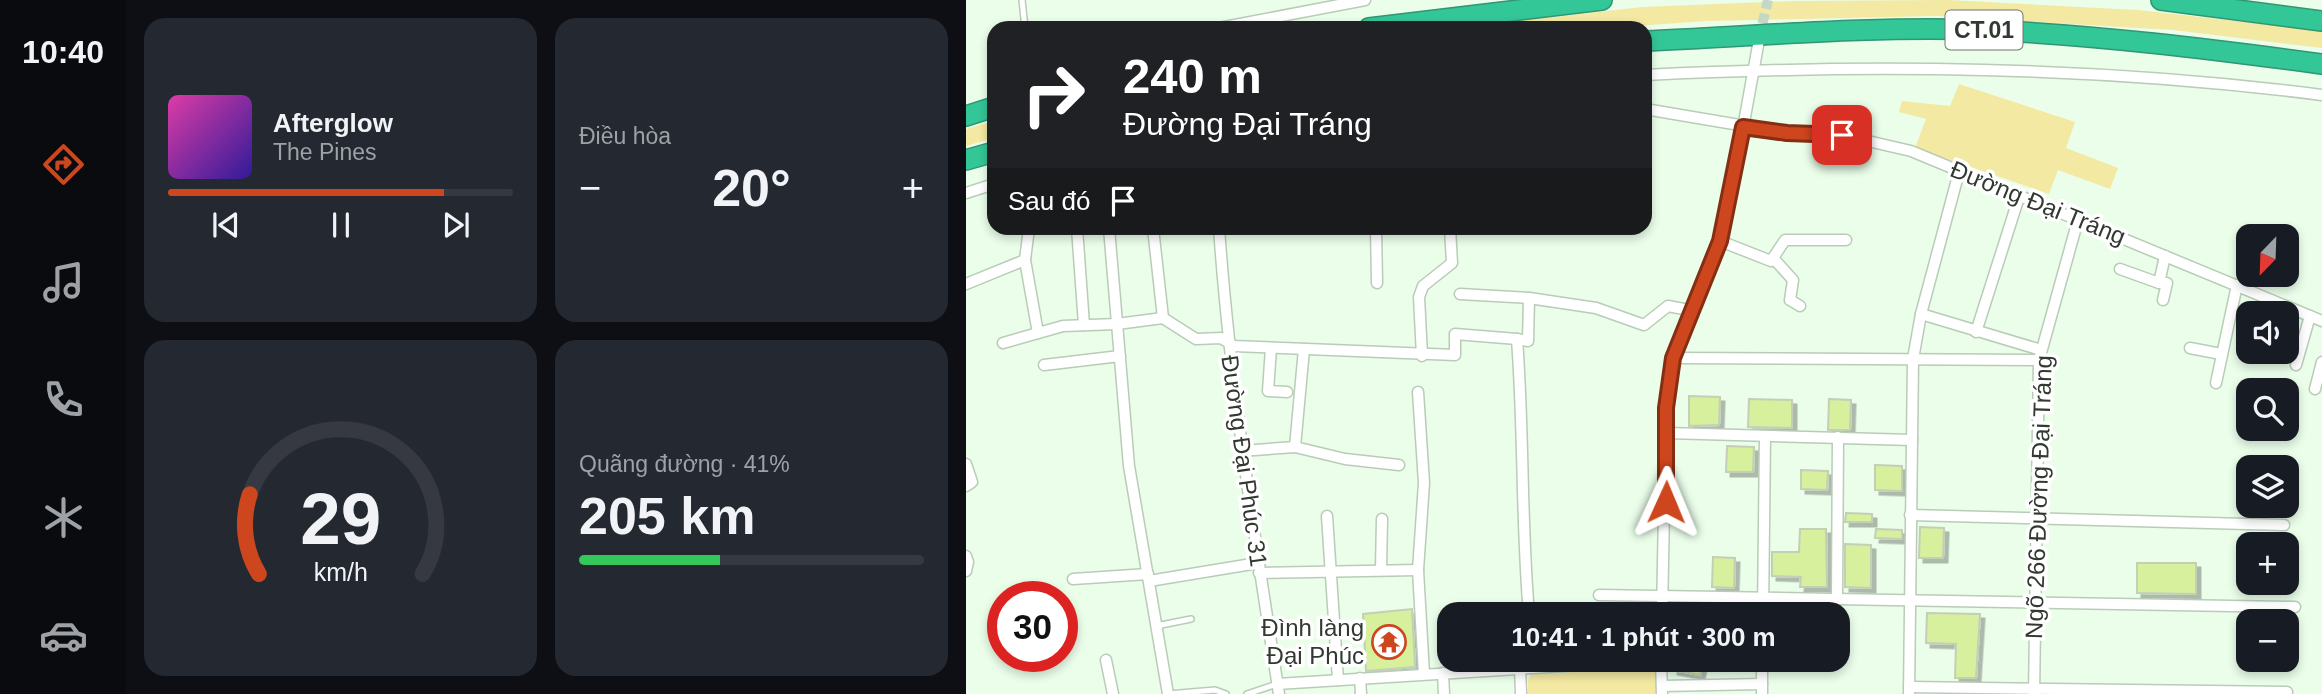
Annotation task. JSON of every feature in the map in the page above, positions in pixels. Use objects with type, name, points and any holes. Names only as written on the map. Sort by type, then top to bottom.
[{"type":"highway","points":[[1427,21],[1602,0]]},
{"type":"highway","points":[[2161,0],[2322,21]]},
{"type":"highway","name":"CT.01","points":[[1652,41],[1854,32],[1983,30],[2176,44],[2322,64]]},
{"type":"highway","points":[[966,116],[987,109]]},
{"type":"highway","points":[[966,160],[987,154]]},
{"type":"street","points":[[1256,21],[1365,0]]},
{"type":"street","points":[[1661,602],[1666,408],[1673,358],[1720,241],[1759,40]]},
{"type":"street","points":[[1652,75],[1754,70],[1962,69],[2098,74],[2322,95]]},
{"type":"street","name":"Đường Đại Tráng","points":[[1652,109],[1787,133],[1842,135],[1911,151],[2236,285]]},
{"type":"street","points":[[1959,172],[1921,314],[1913,359],[1909,690],[2287,692]]},
{"type":"street","points":[[966,193],[987,186]]},
{"type":"street","points":[[1976,332],[2019,197]]},
{"type":"street","name":"Ngõ 266 Đường Đại Tráng","points":[[2034,691],[2040,355],[2078,220]]},
{"type":"street","points":[[1028,235],[1025,260],[1038,333]]},
{"type":"street","points":[[1078,235],[1084,325]]},
{"type":"street","points":[[1110,235],[1129,466],[1168,694]]},
{"type":"street","points":[[1154,235],[1163,318]]},
{"type":"street","name":"Đường Đại Phúc 31","points":[[1219,235],[1227,342],[1241,451],[1278,689]]},
{"type":"street","points":[[1376,235],[1377,283]]},
{"type":"street","points":[[1422,356],[1419,297],[1423,286],[1452,263],[1450,235]]},
{"type":"street","points":[[1773,259],[1785,240],[1846,240]]},
{"type":"street","points":[[1720,241],[1768,260],[1773,259]]},
{"type":"street","points":[[2160,282],[2165,256]]},
{"type":"street","points":[[1773,259],[1793,280],[1790,300],[1800,306]]},
{"type":"street","points":[[966,284],[1025,260]]},
{"type":"street","points":[[2120,269],[2166,283],[2163,300]]},
{"type":"street","points":[[2216,383],[2237,287]]},
{"type":"street","name":"Đường Đại Tráng","points":[[2242,287],[2322,321]]},
{"type":"street","points":[[1460,294],[1529,298],[1596,308],[1644,325],[1668,306],[1694,311]]},
{"type":"street","points":[[1003,343],[1063,326],[1117,324],[1163,318],[1196,339],[1221,338],[1234,346],[1422,356],[1455,355],[1455,334],[1528,341],[1529,298]]},
{"type":"street","points":[[1921,314],[2040,355]]},
{"type":"street","points":[[2296,365],[2310,316]]},
{"type":"street","points":[[1517,339],[1524,431],[1523,542],[1528,602]]},
{"type":"street","points":[[1271,348],[1268,391],[1287,392]]},
{"type":"street","points":[[2190,348],[2221,354]]},
{"type":"street","points":[[1295,447],[1304,349]]},
{"type":"street","points":[[1673,358],[1913,359],[2040,355]]},
{"type":"street","points":[[1044,365],[1120,356]]},
{"type":"street","points":[[2315,390],[2322,362]]},
{"type":"street","points":[[1418,392],[1424,483],[1418,570],[1424,674]]},
{"type":"street","points":[[1667,433],[1912,440]]},
{"type":"street","points":[[1763,602],[1765,436]]},
{"type":"street","points":[[1837,597],[1838,437]]},
{"type":"street","points":[[1241,451],[1295,447],[1345,459],[1399,465]]},
{"type":"street","points":[[966,464],[969,484]]},
{"type":"street","points":[[1910,514],[2284,525]]},
{"type":"street","points":[[1327,516],[1338,680]]},
{"type":"street","points":[[1381,570],[1382,519]]},
{"type":"street","points":[[966,556],[966,570]]},
{"type":"street","points":[[1073,579],[1148,577],[1259,567],[1331,571],[1418,570]]},
{"type":"street","points":[[1599,595],[1837,597],[1909,601],[2295,607]]},
{"type":"street","points":[[1106,660],[1114,694]]},
{"type":"street","points":[[1278,689],[1338,680],[1454,672]]},
{"type":"street","points":[[1521,694],[1526,672]]},
{"type":"street","points":[[1661,672],[1662,690],[1762,689]]},
{"type":"street","points":[[1443,673],[1444,694]]},
{"type":"street","points":[[1360,678],[1361,694]]},
{"type":"lane","points":[[1022,0],[1024,21]]},
{"type":"lane","points":[[1156,626],[1191,619]]},
{"type":"lane","points":[[1247,694],[1278,689]]},
{"type":"lane","points":[[1168,694],[1215,690],[1226,694]]},
{"type":"shaded area","points":[[1948,0],[2138,10],[2322,31],[2322,48],[2173,30],[1937,16],[1707,21],[1652,25],[1652,21],[1519,21],[1642,7],[1795,1]]},
{"type":"shaded area","points":[[1959,84],[2075,122],[2066,148],[2118,168],[2110,189],[2058,170],[2049,194],[1915,148],[1926,119],[1899,112],[1902,101],[1950,106]]},
{"type":"shaded area","points":[[987,123],[987,140],[966,146],[966,129]]},
{"type":"shaded area","points":[[1656,672],[1658,694],[1528,694],[1531,674]]},
{"type":"building","points":[[1689,396],[1720,397],[1719,425],[1689,426]]},
{"type":"building","points":[[1749,399],[1792,400],[1792,428],[1748,427]]},
{"type":"building","points":[[1829,399],[1851,400],[1850,430],[1828,430]]},
{"type":"building","points":[[1727,446],[1754,447],[1753,472],[1726,472]]},
{"type":"building","points":[[1875,465],[1902,466],[1902,491],[1875,490]]},
{"type":"building","points":[[1801,470],[1828,471],[1827,490],[1801,489]]},
{"type":"building","points":[[1846,513],[1872,514],[1872,522],[1845,522]]},
{"type":"building","points":[[1920,527],[1944,528],[1943,558],[1919,558]]},
{"type":"building","points":[[1800,529],[1826,529],[1827,587],[1800,587],[1801,577],[1772,576],[1772,552],[1799,552]]},
{"type":"building","points":[[1876,529],[1902,530],[1902,539],[1875,538]]},
{"type":"building","points":[[1845,544],[1871,545],[1871,588],[1845,587]]},
{"type":"building","points":[[1713,557],[1735,558],[1734,588],[1712,587]]},
{"type":"building","points":[[2137,563],[2196,563],[2196,594],[2137,593]]},
{"type":"building","name":"Đình làng Đại Phúc","points":[[1412,609],[1415,667],[1366,671],[1363,614]]},
{"type":"building","points":[[1927,613],[1980,614],[1976,678],[1955,678],[1956,644],[1926,643]]},
{"type":"tunnel","points":[[1759,38],[1768,0]]},
{"type":"place","name":"Đình làng Đại Phúc","points":[[1389,642]]},
{"type":"route","points":[[1666,502],[1666,408],[1673,358],[1725,228],[1743,127],[1787,133],[1842,135]]}]
